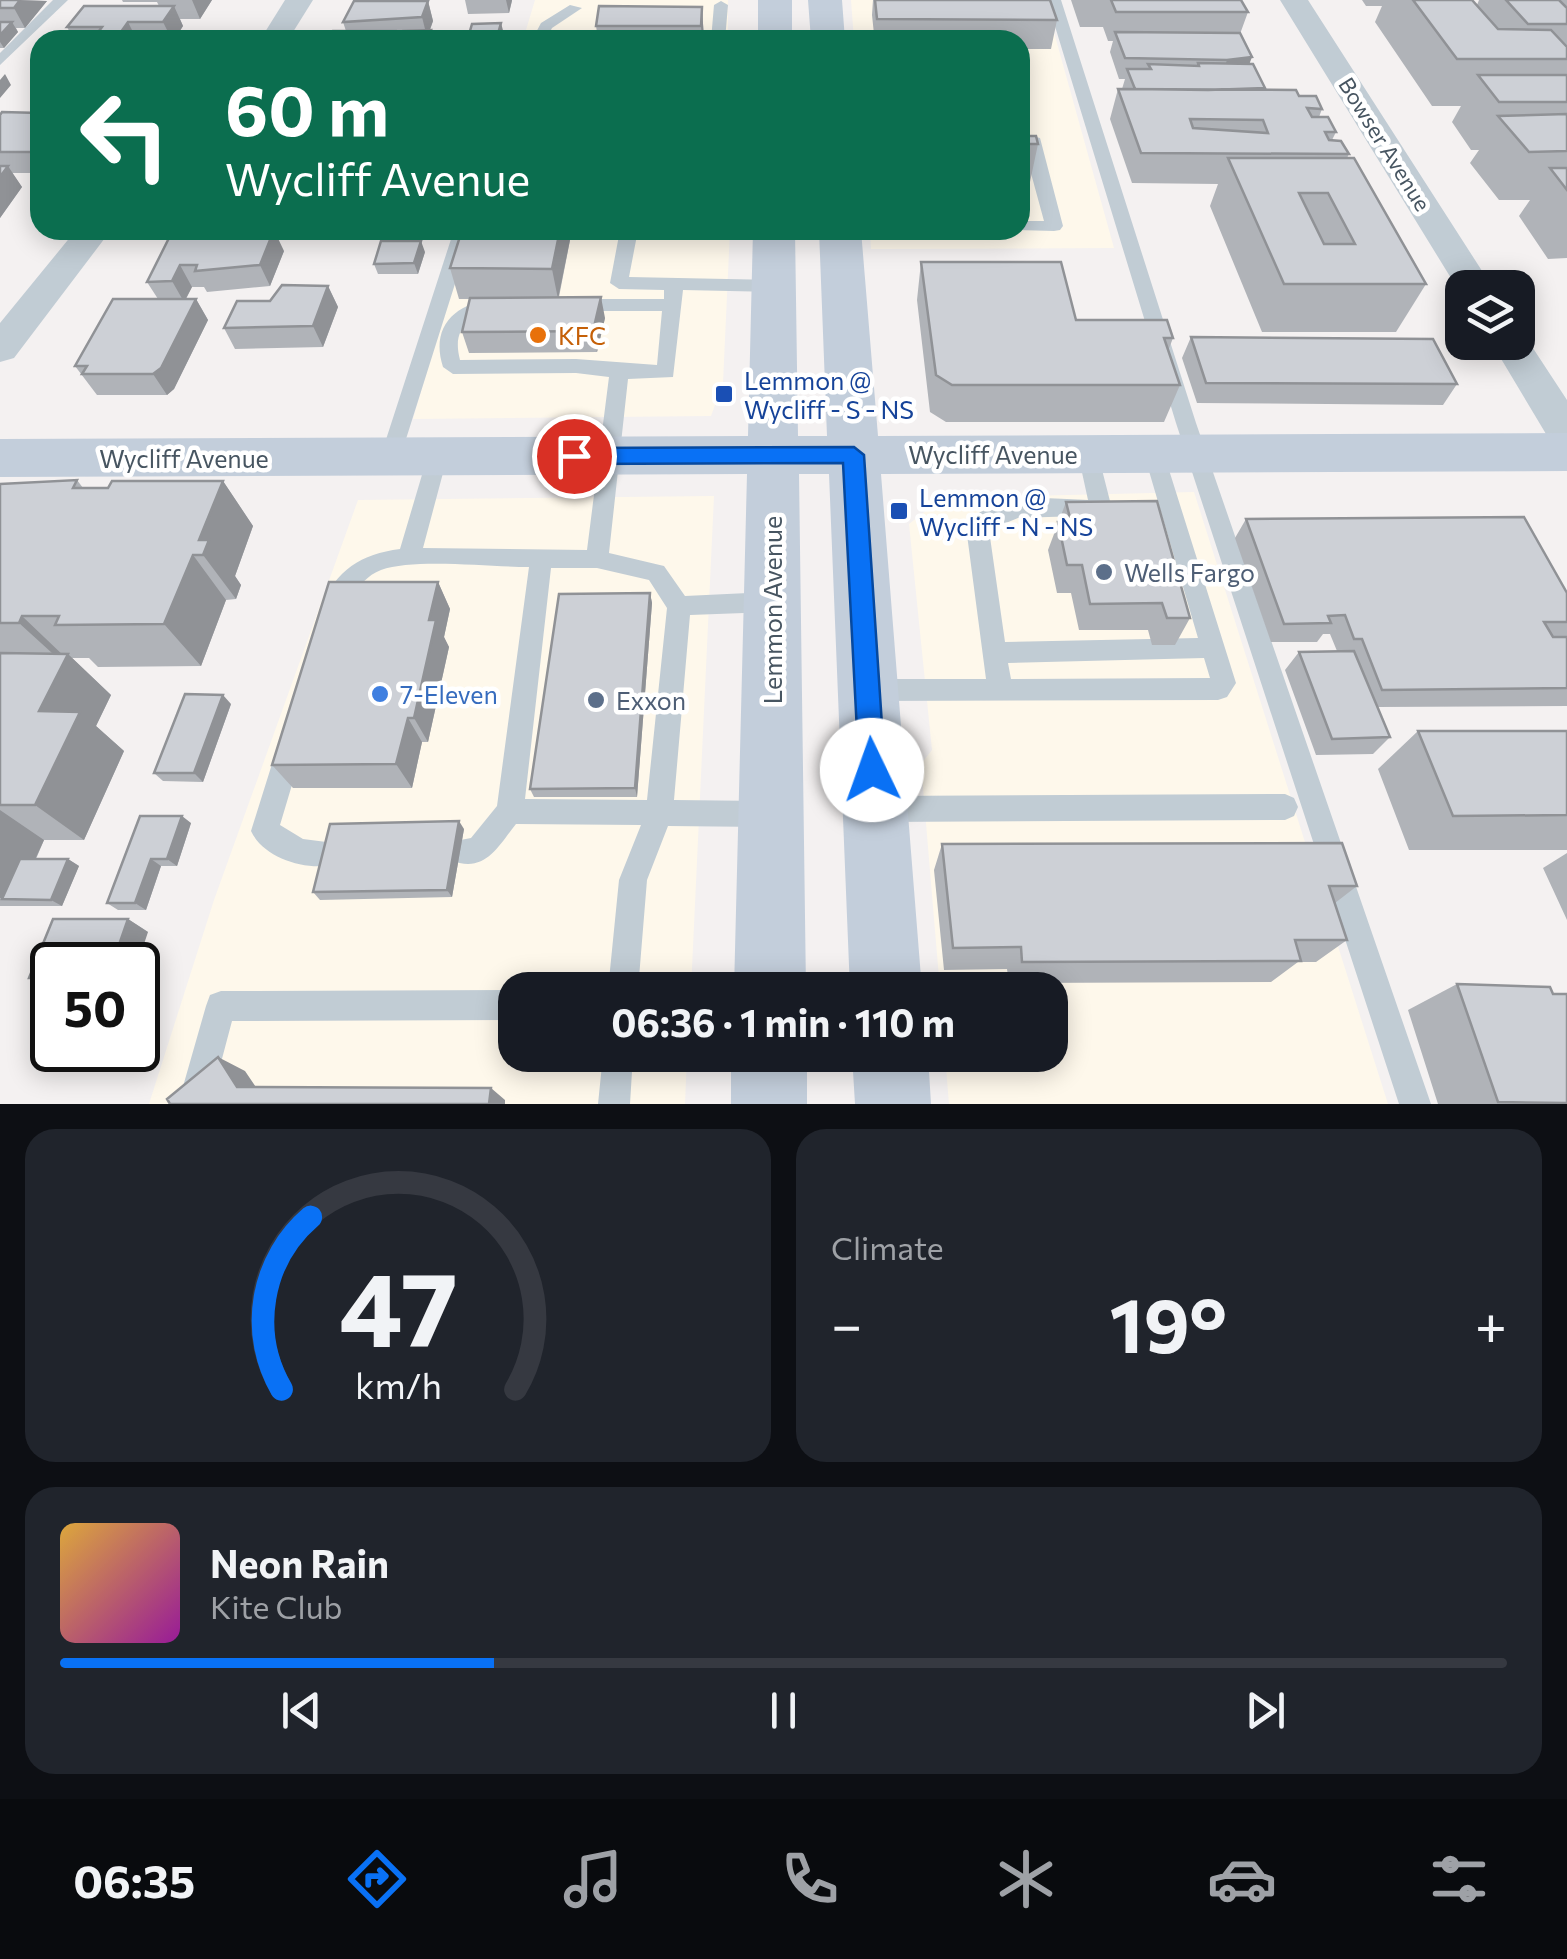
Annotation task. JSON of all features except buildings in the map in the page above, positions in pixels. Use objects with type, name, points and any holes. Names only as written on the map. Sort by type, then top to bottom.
[{"type":"main road","points":[[775,30],[776,0]]},
{"type":"main road","points":[[826,0],[828,30]]},
{"type":"main road","name":"Lemmon Avenue","points":[[770,972],[774,240]]},
{"type":"main road","points":[[841,240],[885,972]]},
{"type":"main road","name":"Wycliff Avenue","points":[[0,458],[1567,452]]},
{"type":"main road","points":[[769,1072],[769,1104]]},
{"type":"main road","points":[[891,1072],[893,1104]]},
{"type":"street","points":[[280,30],[299,0]]},
{"type":"street","name":"Bowser Avenue","points":[[1294,0],[1464,270]]},
{"type":"street","points":[[0,348],[86,240]]},
{"type":"street","points":[[1521,360],[1567,432]]},
{"type":"lane","points":[[30,30],[61,0]]},
{"type":"lane","points":[[868,690],[1218,690],[1224,683],[1176,454],[1054,0]]},
{"type":"lane","points":[[719,30],[722,6]]},
{"type":"lane","points":[[544,30],[575,8]]},
{"type":"lane","points":[[0,60],[30,30]]},
{"type":"lane","points":[[1030,138],[1054,226],[1030,226]]},
{"type":"lane","points":[[409,556],[413,458],[460,240]]},
{"type":"lane","points":[[627,240],[619,283],[673,295]]},
{"type":"lane","points":[[552,305],[774,286]]},
{"type":"lane","points":[[513,305],[473,305],[460,313],[452,325],[447,353],[454,367],[576,366],[619,372],[666,372],[673,295]]},
{"type":"lane","points":[[597,559],[619,372]]},
{"type":"lane","points":[[1000,690],[977,527],[985,518],[1007,511],[1100,509],[1088,454]]},
{"type":"lane","points":[[1176,454],[1415,1104]]},
{"type":"lane","points":[[326,629],[337,592],[349,576],[385,557],[597,559],[656,573],[680,606],[659,815],[633,880],[625,972]]},
{"type":"lane","points":[[460,851],[477,852],[510,811],[541,560]]},
{"type":"lane","points":[[680,606],[772,602]]},
{"type":"lane","points":[[994,653],[1214,648]]},
{"type":"lane","points":[[298,721],[266,831],[300,852],[332,852]]},
{"type":"lane","points":[[875,809],[1285,807]]},
{"type":"lane","points":[[510,811],[770,814]]},
{"type":"lane","points":[[194,1104],[221,1006],[498,1005]]},
{"type":"lane","points":[[614,1104],[617,1072]]},
{"type":"shaded area","points":[[535,0],[728,0],[728,30],[526,30]]},
{"type":"shaded area","points":[[851,0],[1045,0],[1114,248],[871,249],[871,240],[1030,240],[1030,30],[853,30]]},
{"type":"shaded area","points":[[465,240],[730,240],[723,383],[711,416],[413,419]]},
{"type":"shaded area","points":[[1194,492],[1388,1104],[949,1104],[946,1072],[1068,1072],[1068,972],[938,972],[921,764],[932,750],[909,524],[942,498]]},
{"type":"shaded area","points":[[714,496],[692,972],[498,972],[498,1072],[686,1072],[685,1104],[149,1104],[214,900],[358,500]]},
{"type":"place","name":"KFC","points":[[538,335]]},
{"type":"place","name":"Lemmon @ Wycliff - S - NS","points":[[724,394]]},
{"type":"place","name":"Lemmon @ Wycliff - N - NS","points":[[899,511]]},
{"type":"place","name":"Wells Fargo","points":[[1104,572]]},
{"type":"place","name":"7-Eleven","points":[[380,694]]},
{"type":"place","name":"Exxon","points":[[596,700]]},
{"type":"route","points":[[574,456],[854,455],[872,770]]}]
